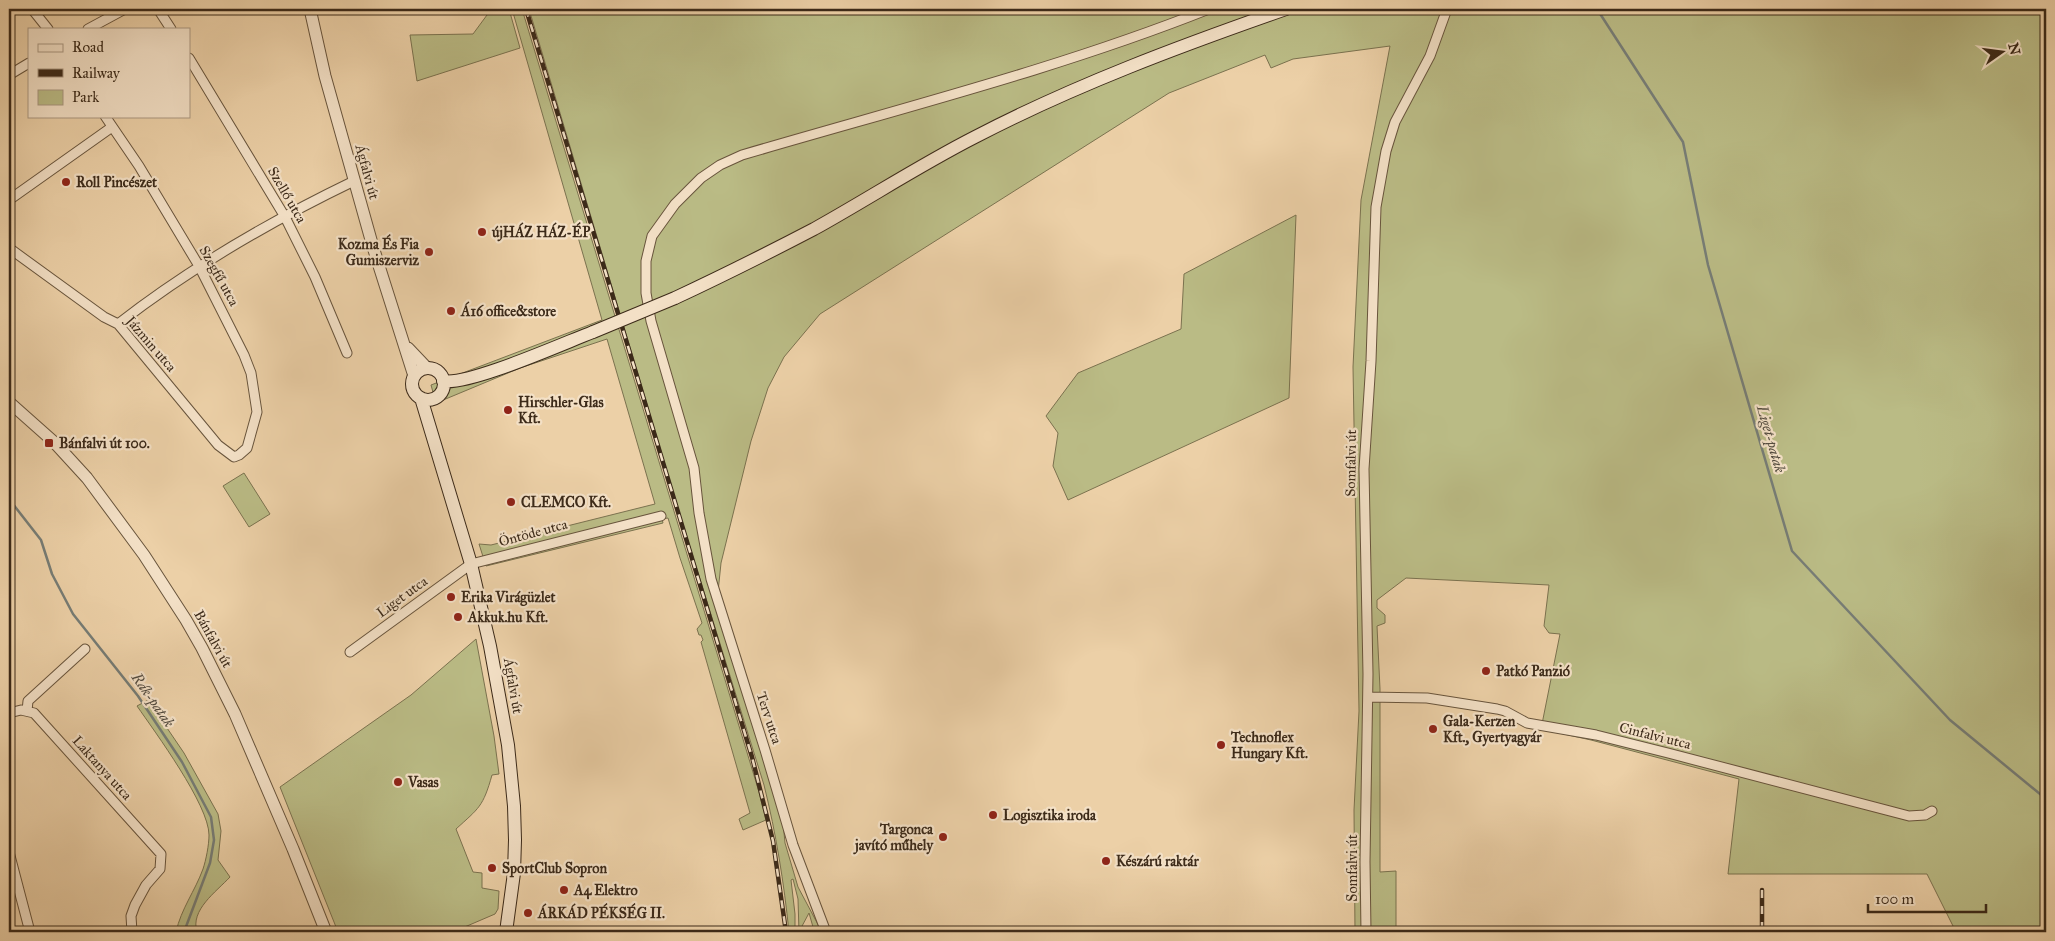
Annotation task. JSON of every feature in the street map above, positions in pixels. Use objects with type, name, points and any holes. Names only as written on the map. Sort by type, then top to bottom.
[{"type":"main road","points":[[446,384],[438,372],[427,368],[420,370],[414,376],[412,387],[426,398],[439,394],[446,384],[478,376],[675,298],[814,228],[974,137],[1026,111],[1121,69],[1286,9]]},
{"type":"main road","name":"Ágfalvi út","points":[[426,398],[436,451],[470,564],[490,646],[506,729],[514,806],[514,868],[506,932]]},
{"type":"street","points":[[32,9],[47,28]]},
{"type":"street","points":[[90,28],[125,9]]},
{"type":"street","points":[[158,9],[170,28]]},
{"type":"street","name":"Ágfalvi út","points":[[310,9],[325,76],[354,181],[380,272],[414,376]]},
{"type":"street","name":"Terv utca","points":[[826,932],[793,845],[711,579],[698,508],[694,468],[651,322],[646,293],[646,269],[652,236],[675,204],[701,178],[720,165],[742,155],[1087,54],[1209,9]]},
{"type":"street","name":"Somfalvi út","points":[[1366,932],[1365,862],[1368,697],[1364,469],[1371,352],[1376,207],[1386,151],[1395,122],[1430,56],[1447,9]]},
{"type":"street","name":"Szellő utca","points":[[190,60],[285,217],[315,277],[348,353]]},
{"type":"street","points":[[9,75],[28,64]]},
{"type":"street","name":"Szegfű utca","points":[[106,118],[139,166],[199,266],[244,355],[256,395],[257,412],[251,439],[244,452],[234,457]]},
{"type":"street","points":[[9,200],[112,127]]},
{"type":"street","points":[[118,324],[154,295],[199,266],[285,217],[354,181]]},
{"type":"street","name":"Jázmin utca","points":[[9,248],[87,306],[118,324],[218,445],[234,457]]},
{"type":"street","name":"Ágfalvi út","points":[[402,341],[417,360],[427,368]]},
{"type":"street","name":"Bánfalvi út","points":[[9,402],[54,442],[86,478],[139,548],[186,620],[236,714],[294,849],[326,932]]},
{"type":"street","name":"Öntöde utca","points":[[470,564],[661,516]]},
{"type":"street","name":"Liget utca","points":[[350,652],[470,564]]},
{"type":"street","points":[[9,714],[27,711],[28,701],[85,649]]},
{"type":"street","name":"Cinfalvi utca","points":[[1368,697],[1435,699],[1497,709],[1505,711],[1527,724],[1596,736],[1660,751],[1908,816],[1925,815],[1932,811]]},
{"type":"street","name":"Laktanya utca","points":[[27,711],[34,714],[161,854],[160,870],[146,885],[135,905],[131,916],[132,932]]},
{"type":"street","points":[[9,852],[30,932]]},
{"type":"green space","points":[[488,9],[509,9],[520,48],[417,81],[410,35],[473,34],[487,15]]},
{"type":"green space","points":[[512,9],[522,9],[759,792],[766,820],[743,830],[739,819],[750,813],[701,642],[703,640],[697,629],[702,623],[668,518],[662,519],[663,523],[486,566],[479,544],[491,545],[655,504],[607,339],[520,368],[436,403],[431,385],[602,320]]},
{"type":"green space","points":[[529,9],[2046,9],[2046,932],[1956,932],[1927,874],[1728,874],[1739,779],[1591,740],[1541,729],[1560,634],[1549,633],[1544,626],[1549,585],[1406,578],[1377,600],[1377,608],[1385,615],[1385,623],[1377,626],[1380,689],[1380,872],[1396,871],[1396,932],[1355,932],[1354,810],[1359,711],[1353,367],[1361,200],[1390,46],[1293,59],[1271,68],[1265,55],[1169,93],[820,314],[784,357],[768,388],[751,441],[721,563],[717,602],[783,822],[785,843],[798,887],[822,932],[806,932],[813,927],[809,913],[801,928],[801,931],[804,932],[799,932],[798,899],[793,879],[791,880],[795,932],[789,932],[779,858],[764,785],[680,515]]},
{"type":"green space","points":[[1296,215],[1289,398],[1068,500],[1053,466],[1058,433],[1046,416],[1078,373],[1181,329],[1184,274]]},
{"type":"green space","points":[[244,473],[270,514],[249,527],[223,486]]},
{"type":"green space","points":[[476,639],[499,774],[492,775],[483,801],[456,829],[473,872],[482,873],[482,888],[499,891],[498,909],[495,914],[453,932],[338,932],[280,787],[411,695]]},
{"type":"green space","points":[[148,700],[184,753],[218,814],[221,831],[218,860],[230,877],[201,909],[197,916],[197,932],[176,932],[181,916],[204,865],[209,839],[207,822],[180,769],[137,706]]},
{"type":"waterway","name":"Liget-patak","points":[[1597,9],[1683,142],[1708,265],[1792,551],[1950,720],[2046,799]]},
{"type":"waterway","name":"Rák-patak","points":[[9,499],[41,540],[52,574],[73,614],[138,696],[182,762],[211,817],[214,840],[210,863],[184,932]]},
{"type":"railway","points":[[526,9],[752,757],[773,841],[786,932]]},
{"type":"railway","points":[[1762,890],[1762,932]]},
{"type":"place","name":"Roll Pincészet","points":[[66,182]]},
{"type":"place","name":"újHÁZ HÁZ-ÉP","points":[[482,232]]},
{"type":"place","name":"Kozma És Fia Gumiszerviz","points":[[429,252]]},
{"type":"place","name":"Á16 office&store","points":[[451,311]]},
{"type":"place","name":"Hirschler-Glas Kft.","points":[[508,410]]},
{"type":"place","name":"Bánfalvi út 100.","points":[[49,443]]},
{"type":"place","name":"CLEMCO Kft.","points":[[511,502]]},
{"type":"place","name":"Erika Virágüzlet","points":[[451,597]]},
{"type":"place","name":"Akkuk.hu Kft.","points":[[458,617]]},
{"type":"place","name":"Patkó Panzió","points":[[1486,671]]},
{"type":"place","name":"Gala-Kerzen Kft., Gyertyagyár","points":[[1433,729]]},
{"type":"place","name":"Technoflex Hungary Kft.","points":[[1221,745]]},
{"type":"place","name":"Vasas","points":[[398,782]]},
{"type":"place","name":"Logisztika iroda","points":[[993,815]]},
{"type":"place","name":"Targonca javító műhely","points":[[943,837]]},
{"type":"place","name":"Készárú raktár","points":[[1106,861]]},
{"type":"place","name":"SportClub Sopron","points":[[492,868]]},
{"type":"place","name":"A4 Elektro","points":[[564,890]]},
{"type":"place","name":"ÁRKÁD PÉKSÉG II.","points":[[528,913]]}]
